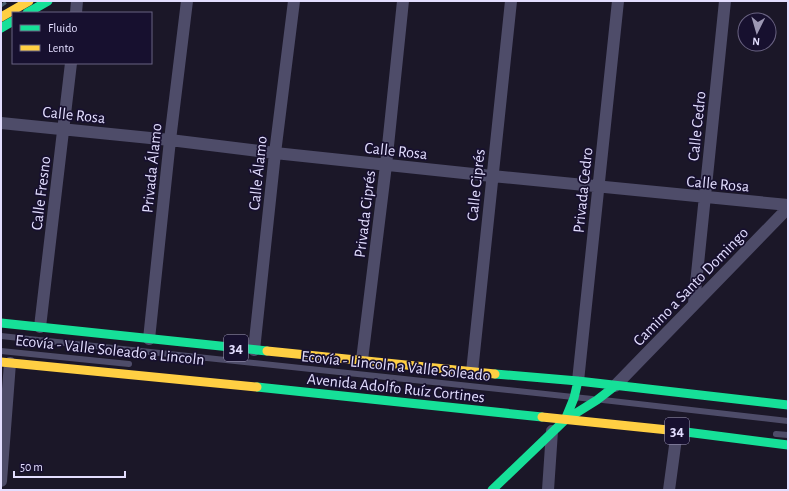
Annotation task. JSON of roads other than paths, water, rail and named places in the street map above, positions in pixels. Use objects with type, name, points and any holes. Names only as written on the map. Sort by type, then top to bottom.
[{"type":"main road","points":[[1,17],[29,1]]},
{"type":"main road","points":[[29,12],[48,1]]},
{"type":"main road","points":[[1,28],[12,22]]},
{"type":"main road","name":"Avenida Adolfo Ruíz Cortines","points":[[1,323],[472,372],[578,381],[788,405]]},
{"type":"main road","name":"Avenida Adolfo Ruíz Cortines","points":[[6,362],[564,414],[677,432],[788,445]]},
{"type":"main road","points":[[492,490],[552,431],[574,398],[578,381]]},
{"type":"main road","points":[[564,414],[582,413],[615,386]]},
{"type":"street","points":[[76,12],[77,1]]},
{"type":"street","name":"Privada Álamo","points":[[149,339],[170,140],[187,1]]},
{"type":"street","name":"Calle Álamo","points":[[254,350],[275,153],[294,1]]},
{"type":"street","name":"Privada Ciprés","points":[[362,360],[386,165],[403,1]]},
{"type":"street","name":"Calle Ciprés","points":[[472,372],[511,1]]},
{"type":"street","name":"Privada Cedro","points":[[578,381],[618,1]]},
{"type":"street","name":"Calle Cedro","points":[[694,303],[725,1]]},
{"type":"street","name":"Calle Fresno","points":[[40,327],[71,64]]},
{"type":"street","name":"Calle Rosa","points":[[1,123],[170,140],[386,165],[788,206]]},
{"type":"street","name":"Camino a Santo Domingo","points":[[615,386],[788,206]]},
{"type":"street","points":[[1,481],[6,362]]},
{"type":"street","points":[[548,490],[552,431]]},
{"type":"street","points":[[669,490],[677,432]]},
{"type":"lane","name":"Ecovía - Lincoln a Valle Soleado","points":[[1,336],[788,421]]},
{"type":"lane","name":"Ecovía - Valle Soleado a Lincoln","points":[[1,351],[135,365]]},
{"type":"lane","points":[[772,434],[788,435]]},
{"type":"railway","points":[[1,6],[8,1]]}]
